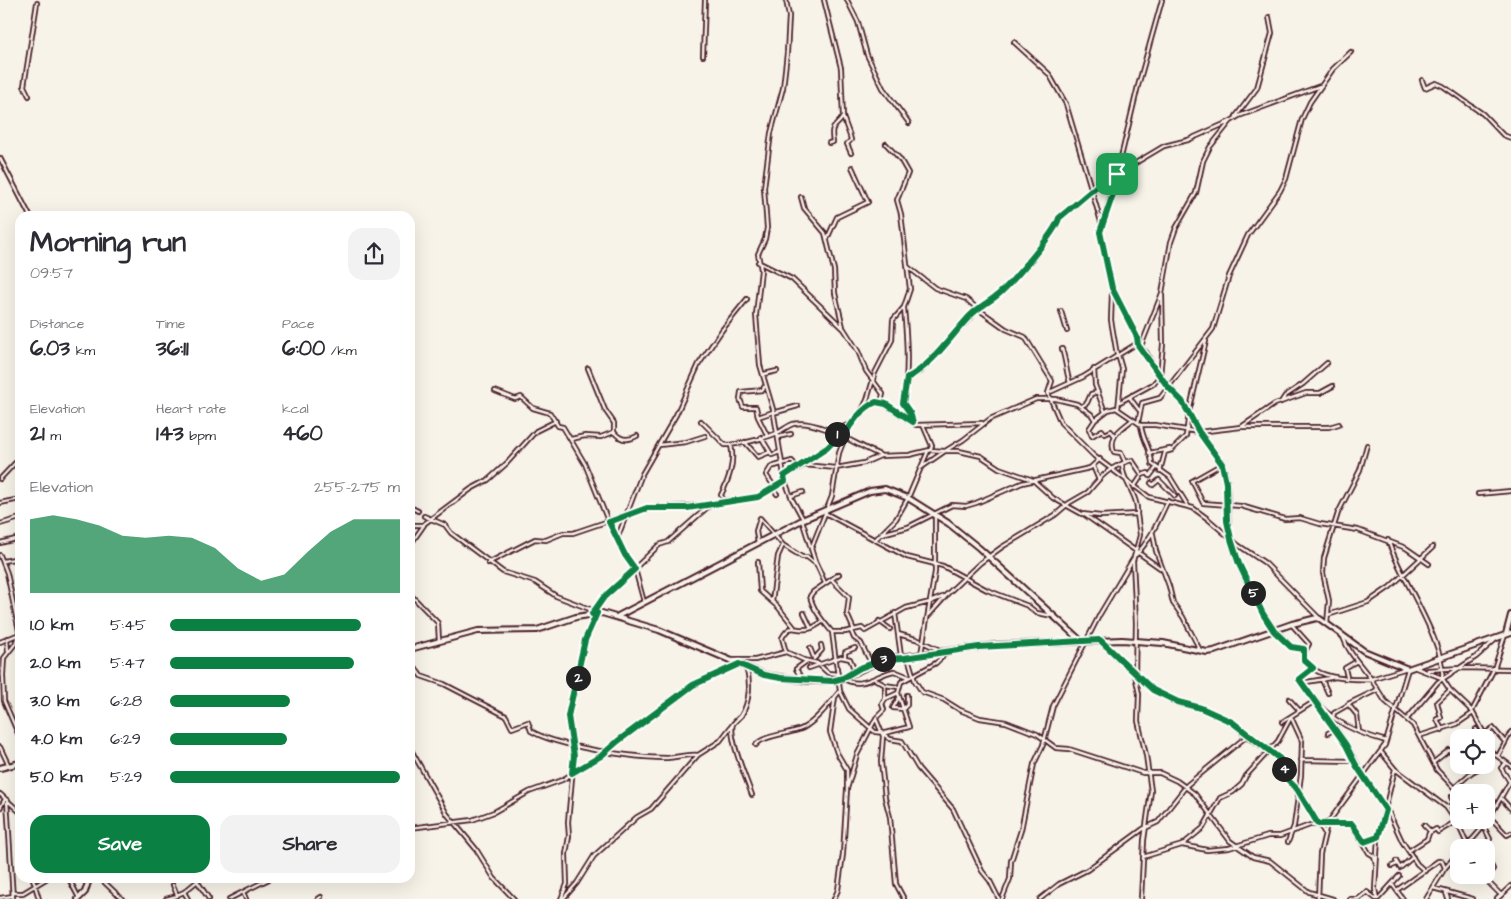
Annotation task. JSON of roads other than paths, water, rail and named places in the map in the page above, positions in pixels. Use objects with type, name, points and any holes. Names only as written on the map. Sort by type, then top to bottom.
[{"type":"street","points":[[703,56],[705,0]]},
{"type":"street","points":[[786,0],[788,16],[787,53],[783,88],[771,133],[764,188],[767,228],[765,239],[758,254],[761,270],[756,315],[760,365],[773,413],[785,481],[802,519],[816,564],[825,583]]},
{"type":"street","points":[[824,0],[841,68],[843,117],[851,140],[847,144],[851,153]]},
{"type":"street","points":[[847,0],[858,22],[867,55],[883,88],[909,123]]},
{"type":"street","points":[[1118,409],[1122,369],[1111,320],[1112,288],[1100,232],[1162,0]]},
{"type":"street","points":[[29,96],[24,86],[37,3]]},
{"type":"street","points":[[907,378],[921,371],[978,309],[1011,282],[1035,256],[1038,248],[1058,223],[1059,218],[1076,205],[1078,199],[1092,191],[1110,175],[1117,174],[1164,146],[1188,140],[1232,121],[1257,88],[1272,32],[1269,17]]},
{"type":"street","points":[[1014,42],[1049,74],[1066,104],[1102,226]]},
{"type":"street","points":[[1189,507],[1170,477],[1152,464],[1144,441],[1139,410],[1142,403],[1160,398],[1213,329],[1229,276],[1248,235],[1280,191],[1286,179],[1302,119],[1333,69],[1351,52]]},
{"type":"street","points":[[1422,80],[1425,88],[1436,83],[1443,86],[1483,114],[1503,135],[1511,138]]},
{"type":"street","points":[[1160,376],[1163,344],[1162,293],[1171,242],[1176,228],[1196,193],[1203,161],[1210,147],[1220,133],[1238,116],[1321,86]]},
{"type":"street","points":[[829,143],[833,142],[831,133],[834,124],[843,117]]},
{"type":"street","points":[[859,416],[873,379],[892,340],[893,320],[904,307],[910,289],[901,214],[896,200],[908,174],[900,159],[886,144]]},
{"type":"street","points":[[0,158],[27,211]]},
{"type":"street","points":[[844,329],[835,294],[834,270],[827,250],[827,240],[837,217],[868,202],[852,167]]},
{"type":"street","points":[[801,197],[804,208],[821,227],[827,240]]},
{"type":"street","points":[[758,262],[792,279],[844,329],[858,351],[866,371],[883,394],[881,402]]},
{"type":"street","points":[[908,266],[935,288],[966,299],[1006,329],[1024,337],[1052,381],[1048,393],[1057,415],[1066,430],[1110,469],[1149,497],[1189,507],[1208,519],[1231,539],[1265,563],[1320,618],[1343,637],[1370,654],[1407,669]]},
{"type":"street","points":[[1112,288],[1140,346],[1168,387],[1182,401],[1199,432],[1222,464],[1226,483],[1226,504],[1231,539],[1239,564],[1256,601],[1275,631],[1291,647],[1304,649]]},
{"type":"street","points":[[1140,346],[1162,293]]},
{"type":"street","points":[[617,539],[642,474],[676,415],[699,364],[722,330],[747,299]]},
{"type":"street","points":[[904,307],[908,341],[906,352],[907,378],[903,403],[910,413],[913,422]]},
{"type":"street","points":[[1061,311],[1067,331]]},
{"type":"street","points":[[1160,471],[1164,454],[1172,450],[1184,438],[1206,340]]},
{"type":"street","points":[[1048,393],[1070,383],[1134,344],[1140,346]]},
{"type":"street","points":[[1062,349],[1068,363],[1067,373],[1070,383]]},
{"type":"street","points":[[1281,402],[1285,396],[1303,384],[1327,363]]},
{"type":"street","points":[[588,368],[605,410],[614,423],[614,432],[622,439],[628,440],[637,436]]},
{"type":"street","points":[[1094,369],[1098,392],[1105,412]]},
{"type":"street","points":[[763,374],[777,371]]},
{"type":"street","points":[[1120,402],[1160,376]]},
{"type":"street","points":[[765,386],[763,390],[746,390],[740,394],[743,407],[756,406],[758,417],[767,436]]},
{"type":"street","points":[[1241,427],[1275,404],[1306,393],[1320,393],[1334,386]]},
{"type":"street","points":[[495,391],[520,398],[533,408],[550,413],[571,439],[585,464],[617,539],[635,569],[644,602]]},
{"type":"street","points":[[1082,406],[1087,403],[1091,394],[1098,392]]},
{"type":"street","points":[[1133,394],[1130,398],[1139,410]]},
{"type":"street","points":[[922,466],[963,440],[985,422],[1029,401],[1056,399],[1082,406],[1095,420]]},
{"type":"street","points":[[831,431],[850,424],[872,403],[881,402],[913,422],[923,425],[963,425],[985,422]]},
{"type":"street","points":[[758,417],[798,406]]},
{"type":"street","points":[[1114,434],[1111,431],[1105,434],[1102,430],[1092,436],[1089,428],[1105,412],[1118,409],[1140,424],[1199,432],[1241,427],[1329,427],[1339,424]]},
{"type":"street","points":[[1114,434],[1133,419]]},
{"type":"street","points":[[415,538],[424,524],[471,489],[488,480],[507,463],[536,431],[556,421]]},
{"type":"street","points":[[701,421],[725,445],[737,446],[777,433],[793,424],[800,423],[831,431],[880,456]]},
{"type":"street","points":[[811,549],[832,496],[836,468],[844,437],[850,424]]},
{"type":"street","points":[[876,539],[896,519],[932,446],[923,425]]},
{"type":"street","points":[[571,439],[585,436],[601,436],[614,432]]},
{"type":"street","points":[[778,438],[791,434]]},
{"type":"street","points":[[784,476],[804,465],[812,456],[832,444],[837,434]]},
{"type":"street","points":[[1114,434],[1114,452],[1121,453],[1125,479],[1133,494],[1140,535],[1138,552]]},
{"type":"street","points":[[659,444],[686,442],[705,436]]},
{"type":"street","points":[[761,437],[772,455],[780,452]]},
{"type":"street","points":[[745,442],[758,457],[770,452]]},
{"type":"street","points":[[724,501],[721,495],[732,464],[730,444]]},
{"type":"street","points":[[1327,624],[1328,593],[1323,573],[1324,558],[1334,525],[1360,470],[1367,445]]},
{"type":"street","points":[[1149,453],[1172,450]]},
{"type":"street","points":[[804,465],[836,468],[864,463],[880,456],[909,456],[929,451],[959,451],[981,456],[999,468],[1033,480],[1066,506],[1084,515],[1161,569]]},
{"type":"street","points":[[882,534],[908,526],[952,505],[966,506],[976,503],[1033,480],[1093,466],[1100,459]]},
{"type":"street","points":[[929,615],[964,578],[988,557],[1011,541],[1055,516],[1066,506],[1088,492],[1098,478],[1110,469],[1132,460],[1142,476]]},
{"type":"street","points":[[776,494],[766,475],[771,468],[793,461],[798,468]]},
{"type":"street","points":[[0,479],[15,463]]},
{"type":"street","points":[[1222,464],[1192,481],[1203,503],[1226,504],[1257,510],[1285,519],[1300,518],[1320,524],[1358,530],[1406,548],[1429,564]]},
{"type":"street","points":[[1093,466],[1098,478]]},
{"type":"street","points":[[1134,487],[1142,476],[1148,473],[1150,476],[1156,468]]},
{"type":"street","points":[[726,480],[733,480]]},
{"type":"street","points":[[1151,483],[1153,485],[1159,480],[1175,496]]},
{"type":"street","points":[[488,563],[535,539],[546,540],[563,533],[573,533],[647,508],[710,505],[724,501],[758,497],[785,481]]},
{"type":"street","points":[[618,616],[802,519],[878,489],[894,491],[934,514],[988,557],[1080,640]]},
{"type":"street","points":[[1001,899],[1010,879],[1011,861],[1021,830],[1034,764],[1053,706],[1129,563],[1151,539],[1154,526],[1170,501],[1179,491]]},
{"type":"street","points":[[1478,494],[1511,491]]},
{"type":"street","points":[[791,496],[803,492]]},
{"type":"street","points":[[0,503],[15,500]]},
{"type":"street","points":[[562,899],[567,884],[566,861],[572,773],[572,744],[568,716],[585,640],[595,613],[604,597],[660,546],[668,542],[710,505]]},
{"type":"street","points":[[826,511],[907,557],[943,566],[964,578],[1028,606],[1037,613],[1054,616]]},
{"type":"street","points":[[920,656],[929,615],[935,564],[934,514]]},
{"type":"street","points":[[1084,515],[1136,514]]},
{"type":"street","points":[[424,516],[445,525],[451,533],[488,563],[503,572],[535,582],[556,596],[595,613],[618,616],[659,630],[764,675],[803,681],[841,679],[852,683],[876,680],[894,671],[910,676],[922,692],[944,700],[960,710],[980,718],[1006,722],[1044,738],[1056,748],[1069,749],[1149,773],[1166,776],[1187,788],[1236,846],[1253,857],[1270,861],[1318,897],[1334,899]]},
{"type":"street","points":[[758,543],[756,531],[760,518],[783,545],[802,557],[807,557],[816,564]]},
{"type":"street","points":[[0,524],[15,520]]},
{"type":"street","points":[[415,525],[424,524]]},
{"type":"street","points":[[1153,532],[1161,569],[1169,586],[1173,603],[1183,616],[1200,651]]},
{"type":"street","points":[[0,543],[15,539]]},
{"type":"street","points":[[1388,540],[1427,623],[1441,658],[1442,678]]},
{"type":"street","points":[[772,602],[778,556],[783,545]]},
{"type":"street","points":[[1328,615],[1368,602],[1390,587],[1433,547]]},
{"type":"street","points":[[0,555],[7,573],[15,609]]},
{"type":"street","points":[[1135,557],[1135,675],[1139,694],[1138,721],[1149,773],[1150,805],[1143,857],[1141,899]]},
{"type":"street","points":[[3,561],[15,559]]},
{"type":"street","points":[[758,562],[760,591],[789,618],[794,627],[800,629],[811,628],[822,622]]},
{"type":"street","points":[[839,574],[810,596],[822,622],[832,632],[835,660],[841,679],[840,691],[849,709],[860,716],[871,730],[882,733],[890,739],[902,741],[918,768],[949,802],[982,871],[1001,899]]},
{"type":"street","points":[[832,579],[838,588],[849,597],[847,614],[854,638],[861,643],[871,664]]},
{"type":"street","points":[[832,632],[862,628],[864,631],[895,613],[913,605],[930,602],[950,592]]},
{"type":"street","points":[[415,599],[438,623],[439,642]]},
{"type":"street","points":[[415,648],[478,631],[542,628],[568,619],[595,613]]},
{"type":"street","points":[[804,613],[811,628]]},
{"type":"street","points":[[895,613],[903,658],[910,662],[910,676]]},
{"type":"street","points":[[1419,736],[1457,724],[1472,712],[1494,669],[1508,633],[1511,615]]},
{"type":"street","points":[[841,679],[884,659],[946,653],[976,647],[1037,646],[1080,640],[1100,640],[1163,643],[1200,651],[1220,650],[1292,624],[1320,618]]},
{"type":"street","points":[[879,621],[890,629]]},
{"type":"street","points":[[1292,624],[1309,644],[1304,649],[1304,660],[1313,668],[1327,675],[1352,680],[1371,679],[1415,667],[1508,633]]},
{"type":"street","points":[[786,652],[783,635],[794,627]]},
{"type":"street","points":[[898,634],[946,653]]},
{"type":"street","points":[[0,642],[15,635]]},
{"type":"street","points":[[1407,719],[1442,678],[1476,657],[1498,636]]},
{"type":"street","points":[[1343,637],[1377,690],[1414,725],[1437,770],[1450,784]]},
{"type":"street","points":[[7,638],[7,653]]},
{"type":"street","points":[[1100,640],[1135,675],[1160,695],[1201,708],[1232,722],[1247,736],[1280,759],[1288,780],[1298,790],[1324,832]]},
{"type":"street","points":[[15,644],[4,658],[3,675],[4,701],[15,726]]},
{"type":"street","points":[[814,660],[822,650],[821,646]]},
{"type":"street","points":[[810,648],[818,665],[828,673],[838,674]]},
{"type":"street","points":[[844,658],[845,652],[855,648]]},
{"type":"street","points":[[730,661],[755,660],[786,652],[808,660],[814,660]]},
{"type":"street","points":[[0,654],[7,653]]},
{"type":"street","points":[[882,733],[909,727],[898,700],[898,687],[910,676],[936,664],[946,653]]},
{"type":"street","points":[[809,668],[844,658],[852,661],[855,672]]},
{"type":"street","points":[[803,681],[796,669],[808,660]]},
{"type":"street","points":[[1347,678],[1345,668],[1357,661]]},
{"type":"street","points":[[415,827],[472,820],[494,812],[517,797],[562,780],[607,752],[693,685],[739,664]]},
{"type":"street","points":[[562,899],[577,883],[594,856],[637,817],[651,809],[698,754],[720,740],[742,714],[751,681],[746,667]]},
{"type":"street","points":[[1415,667],[1442,678],[1450,690],[1472,712],[1482,729]]},
{"type":"street","points":[[1313,668],[1299,679],[1301,683],[1326,714],[1386,810],[1402,841],[1410,850],[1417,864],[1425,871]]},
{"type":"street","points":[[1426,670],[1460,668],[1511,669]]},
{"type":"street","points":[[415,669],[422,676],[444,684],[506,716],[512,728],[528,722],[531,731],[552,741],[607,752],[670,758],[698,754]]},
{"type":"street","points":[[1318,897],[1324,832],[1328,823],[1381,752],[1397,709],[1407,669]]},
{"type":"street","points":[[0,670],[3,675]]},
{"type":"street","points":[[1301,683],[1339,676]]},
{"type":"street","points":[[876,680],[885,685],[898,687]]},
{"type":"street","points":[[1322,680],[1328,693]]},
{"type":"street","points":[[847,789],[857,755],[876,718],[884,708],[882,704],[885,699],[885,685]]},
{"type":"street","points":[[1333,717],[1334,713],[1348,704],[1377,690]]},
{"type":"street","points":[[1442,730],[1437,719],[1441,718],[1438,702],[1450,690]]},
{"type":"street","points":[[756,744],[763,738],[781,736],[803,728],[840,691]]},
{"type":"street","points":[[885,699],[898,693]]},
{"type":"street","points":[[903,709],[907,705],[906,695]]},
{"type":"street","points":[[834,899],[838,890],[844,854],[847,789],[847,770],[837,753],[830,732],[835,697]]},
{"type":"street","points":[[1289,698],[1299,710]]},
{"type":"street","points":[[898,700],[893,708],[903,709]]},
{"type":"street","points":[[1282,722],[1315,701]]},
{"type":"street","points":[[1348,704],[1357,715],[1359,732]]},
{"type":"street","points":[[1326,714],[1369,737],[1386,741]]},
{"type":"street","points":[[1143,857],[1182,845],[1203,828],[1220,798],[1238,788],[1278,741],[1291,717]]},
{"type":"street","points":[[1288,842],[1292,831],[1302,775],[1300,760],[1302,741],[1291,717]]},
{"type":"street","points":[[876,718],[882,733],[881,762],[885,798],[890,817],[896,884],[904,899]]},
{"type":"street","points":[[733,724],[733,744],[752,795]]},
{"type":"street","points":[[1328,733],[1335,729]]},
{"type":"street","points":[[1495,730],[1505,742]]},
{"type":"street","points":[[1498,756],[1511,732]]},
{"type":"street","points":[[1040,899],[1059,884],[1087,870],[1146,828],[1158,822],[1193,780],[1247,736]]},
{"type":"street","points":[[0,747],[9,766]]},
{"type":"street","points":[[1434,762],[1449,750],[1450,751]]},
{"type":"street","points":[[1381,752],[1395,769],[1446,807],[1450,814]]},
{"type":"street","points":[[1495,754],[1511,766]]},
{"type":"street","points":[[415,757],[447,814],[476,849],[494,878],[514,899]]},
{"type":"street","points":[[1300,760],[1354,761]]},
{"type":"street","points":[[1495,805],[1510,781],[1501,768],[1506,763]]},
{"type":"street","points":[[0,768],[15,764]]},
{"type":"street","points":[[1377,899],[1376,864],[1378,837],[1395,769]]},
{"type":"street","points":[[1458,784],[1470,774]]},
{"type":"street","points":[[0,794],[15,807]]},
{"type":"street","points":[[1501,798],[1511,809]]},
{"type":"street","points":[[0,808],[6,799]]},
{"type":"street","points":[[6,799],[13,896]]},
{"type":"street","points":[[1446,807],[1450,806]]},
{"type":"street","points":[[1495,822],[1507,836],[1511,832]]},
{"type":"street","points":[[1182,845],[1207,850],[1236,846],[1268,836],[1280,836],[1318,824],[1352,824],[1364,842],[1368,853],[1374,856],[1376,864]]},
{"type":"street","points":[[1424,825],[1431,832]]},
{"type":"street","points":[[1410,850],[1427,839],[1431,832],[1436,829],[1438,832],[1450,825]]},
{"type":"street","points":[[1472,839],[1483,829]]},
{"type":"street","points":[[1364,842],[1378,837]]},
{"type":"street","points":[[1392,866],[1397,863],[1400,868],[1414,857]]},
{"type":"street","points":[[1396,890],[1438,861],[1442,861],[1445,868]]},
{"type":"street","points":[[1426,899],[1450,862]]},
{"type":"street","points":[[1377,899],[1399,876]]},
{"type":"street","points":[[71,883],[79,899],[87,888],[88,883]]},
{"type":"street","points":[[105,883],[122,899]]},
{"type":"street","points":[[166,899],[177,896],[195,883]]},
{"type":"street","points":[[201,883],[209,899]]},
{"type":"street","points":[[229,899],[261,883]]},
{"type":"street","points":[[0,898],[13,896],[35,884],[39,899]]},
{"type":"street","points":[[1391,884],[1403,899]]},
{"type":"street","points":[[1488,884],[1500,897],[1511,886]]},
{"type":"street","points":[[173,885],[177,896]]},
{"type":"street","points":[[1433,888],[1463,898],[1469,896],[1473,899]]},
{"type":"street","points":[[184,892],[188,899]]},
{"type":"street","points":[[242,892],[246,899]]},
{"type":"street","points":[[1350,899],[1358,899],[1367,892],[1377,899]]},
{"type":"street","points":[[1446,893],[1448,899]]}]
